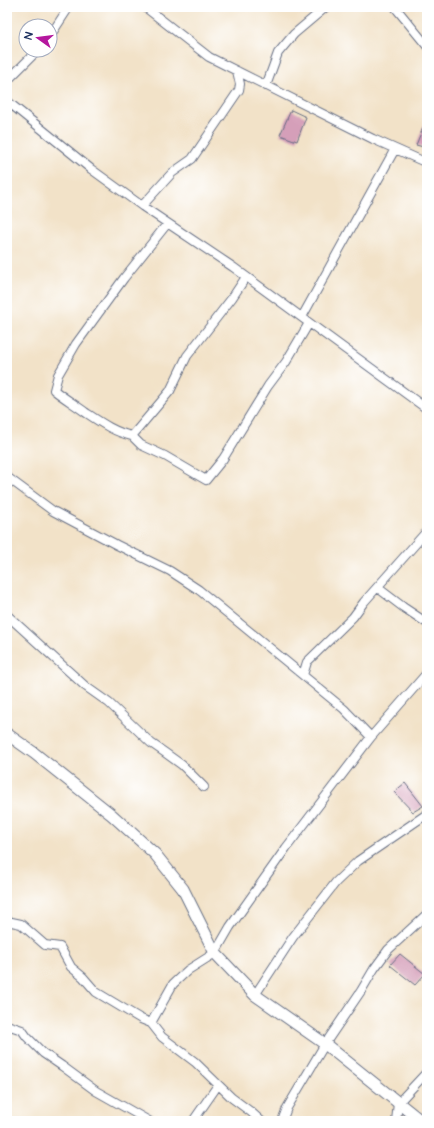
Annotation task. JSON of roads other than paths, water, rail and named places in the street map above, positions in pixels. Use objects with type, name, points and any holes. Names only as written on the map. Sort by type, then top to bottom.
[{"type":"street","points":[[58,24],[69,7]]},
{"type":"street","points":[[145,7],[209,57],[427,164]]},
{"type":"street","points":[[266,86],[278,52],[294,34],[326,7]]},
{"type":"street","points":[[395,7],[427,46]]},
{"type":"street","points":[[7,81],[30,58]]},
{"type":"street","points":[[142,206],[172,173],[192,159],[239,90],[240,84],[237,71]]},
{"type":"street","points":[[7,101],[90,169],[167,224],[246,277],[427,408]]},
{"type":"street","points":[[302,317],[395,149]]},
{"type":"street","points":[[167,224],[124,278],[76,344],[58,375],[54,390],[63,398],[107,427],[132,436],[141,445],[164,456],[206,480],[223,459],[268,386],[286,362],[309,323]]},
{"type":"street","points":[[132,436],[170,391],[187,356],[232,298],[246,277]]},
{"type":"street","points":[[7,477],[53,511],[170,571],[199,590],[344,709],[371,737]]},
{"type":"street","points":[[303,675],[307,662],[353,617],[364,602],[427,531]]},
{"type":"street","points":[[378,588],[427,623]]},
{"type":"street","points":[[7,615],[85,686],[108,702],[151,743],[164,752],[204,787]]},
{"type":"street","points":[[151,1024],[173,984],[188,970],[215,953],[230,927],[286,848],[371,737],[427,673]]},
{"type":"street","points":[[7,734],[34,753],[112,815],[155,854],[183,889],[215,953],[255,995],[325,1044],[421,1121]]},
{"type":"street","points":[[255,995],[293,937],[336,882],[358,861],[427,814]]},
{"type":"street","points":[[282,1121],[287,1108],[325,1044],[378,962],[388,950],[427,914]]},
{"type":"street","points":[[7,921],[21,924],[45,945],[60,948],[71,967],[83,977],[96,992],[151,1024],[162,1037],[195,1062],[232,1098],[261,1121]]},
{"type":"street","points":[[7,1025],[22,1030],[43,1053],[96,1091],[149,1121]]},
{"type":"street","points":[[396,1121],[398,1103],[427,1072]]},
{"type":"street","points":[[193,1121],[218,1085]]}]
